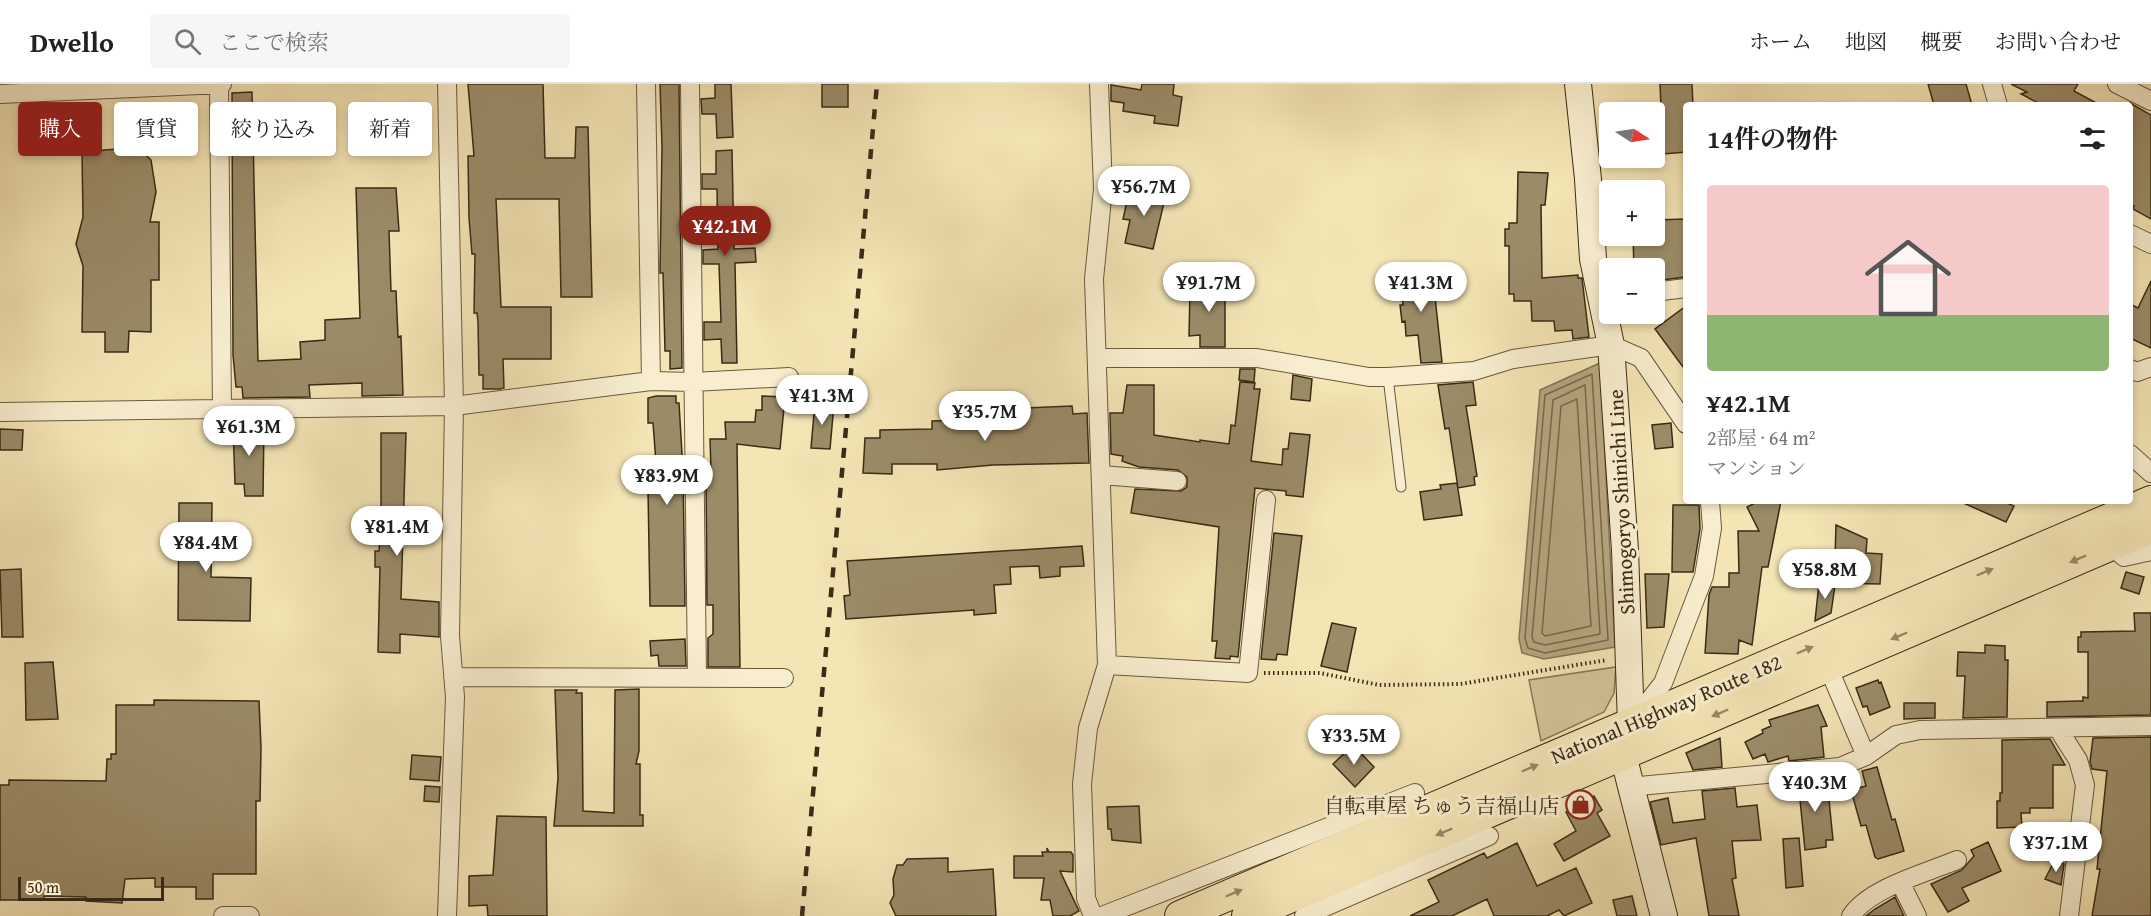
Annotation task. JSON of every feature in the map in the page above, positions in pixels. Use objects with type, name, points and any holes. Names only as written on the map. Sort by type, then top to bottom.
[{"type":"highway","name":"National Highway Route 182","points":[[1180,916],[1507,791],[1623,755],[1828,667],[2104,535],[2151,501]]},
{"type":"highway","name":"National Highway Route 182","points":[[1247,916],[1507,791],[1631,725],[2104,535],[2151,528]]},
{"type":"highway","points":[[1415,793],[1507,791],[1489,836]]},
{"type":"main road","name":"Shimogoryo Shinichi Line","points":[[1578,84],[1593,259],[1599,278]]},
{"type":"main road","name":"Shimogoryo Shinichi Line","points":[[1608,324],[1625,550],[1629,657],[1631,725],[1623,755],[1629,787],[1664,916]]},
{"type":"street","points":[[0,94],[220,84],[222,411]]},
{"type":"street","points":[[447,84],[454,406],[450,636],[453,677],[447,916]]},
{"type":"street","points":[[646,84],[651,381]]},
{"type":"street","points":[[690,84],[697,678]]},
{"type":"street","points":[[1093,916],[1086,898],[1082,784],[1088,728],[1107,665],[1094,279],[1103,189],[1100,84]]},
{"type":"street","points":[[1992,84],[1997,102]]},
{"type":"street","points":[[2117,84],[2151,101]]},
{"type":"street","points":[[2133,235],[2151,244]]},
{"type":"street","points":[[1665,291],[1683,288]]},
{"type":"street","points":[[1097,358],[1257,358],[1369,377],[1388,377],[1474,371],[1513,359],[1611,345],[1641,358],[1683,420]]},
{"type":"street","points":[[2133,370],[2137,372],[2151,367]]},
{"type":"street","points":[[0,412],[222,411],[454,406],[651,381],[693,382],[789,377]]},
{"type":"street","points":[[2133,457],[2151,473]]},
{"type":"street","points":[[1101,475],[1177,481]]},
{"type":"street","points":[[1107,665],[1248,674],[1266,500]]},
{"type":"street","points":[[1631,725],[1663,683],[1704,576],[1712,528],[1710,504]]},
{"type":"street","points":[[2104,535],[2124,557],[2151,551]]},
{"type":"street","points":[[1828,667],[1866,756]]},
{"type":"street","points":[[453,677],[784,678]]},
{"type":"street","points":[[1629,787],[1840,767],[1866,756],[1896,735],[1920,730],[2151,726]]},
{"type":"street","points":[[2062,729],[2062,735],[2078,760],[2085,785],[2069,916]]},
{"type":"street","points":[[1102,916],[1415,793]]},
{"type":"street","points":[[1304,916],[1489,836]]},
{"type":"street","points":[[1851,916],[1856,908],[1876,893],[1957,860]]},
{"type":"street","points":[[1901,884],[1917,916]]},
{"type":"street","points":[[223,916],[250,916]]},
{"type":"lane","points":[[1388,377],[1401,487]]},
{"type":"path","points":[[1248,674],[1320,673],[1379,685],[1460,684],[1629,657]]},
{"type":"shaded area","points":[[1616,667],[1614,693],[1604,712],[1541,741],[1529,680]]},
{"type":"water","points":[[1600,363],[1615,647],[1544,659],[1522,653],[1519,639],[1540,390]]},
{"type":"building","points":[[468,84],[543,84],[545,158],[575,158],[576,127],[588,127],[592,297],[561,297],[559,199],[496,199],[501,307],[551,307],[551,359],[503,359],[504,388],[500,389],[483,389],[483,375],[479,375],[478,322],[477,313],[474,313],[475,254],[472,254],[469,218],[468,156],[474,156]]},
{"type":"building","points":[[660,84],[679,84],[682,368],[670,369],[670,351],[665,351],[663,273],[660,273],[662,147]]},
{"type":"building","points":[[715,84],[731,84],[733,137],[717,138],[716,114],[702,114],[701,99],[715,98]]},
{"type":"building","points":[[822,84],[848,84],[848,107],[822,107]]},
{"type":"building","points":[[1142,84],[1174,84],[1173,95],[1182,97],[1178,126],[1154,123],[1155,116],[1123,111],[1124,103],[1111,101],[1111,85],[1141,90]]},
{"type":"building","points":[[1660,84],[1692,84],[1693,102],[1683,102],[1683,152],[1665,154],[1665,102],[1661,102]]},
{"type":"building","points":[[1928,84],[1966,84],[1971,102],[1933,102]]},
{"type":"building","points":[[2011,84],[2078,84],[2074,91],[2094,102],[2036,102],[2021,94],[2027,92]]},
{"type":"building","points":[[252,92],[252,102],[232,102],[232,93]]},
{"type":"building","points":[[2133,105],[2151,115],[2151,219],[2133,209]]},
{"type":"building","points":[[114,149],[114,156],[147,156],[151,160],[156,192],[150,222],[159,222],[159,280],[151,280],[151,332],[129,331],[128,352],[105,352],[105,332],[82,332],[83,266],[76,244],[83,217],[82,156],[102,156],[102,150]]},
{"type":"building","points":[[732,150],[734,249],[755,248],[756,262],[735,263],[737,363],[722,363],[721,339],[704,340],[704,322],[721,322],[719,264],[703,264],[703,250],[718,249],[717,189],[702,189],[702,174],[716,174],[716,151]]},
{"type":"building","points":[[232,156],[253,156],[258,361],[301,359],[300,342],[325,340],[325,320],[360,318],[356,188],[396,188],[399,231],[389,231],[391,291],[396,291],[398,337],[401,336],[403,395],[362,396],[362,383],[309,385],[310,397],[243,398],[242,387],[236,387],[233,355]]},
{"type":"building","points":[[1518,172],[1548,173],[1545,205],[1541,205],[1542,278],[1578,275],[1578,278],[1582,278],[1589,337],[1573,339],[1572,330],[1555,331],[1554,321],[1532,321],[1531,301],[1514,301],[1514,294],[1509,294],[1509,246],[1505,246],[1505,229],[1509,229],[1509,223],[1517,223]]},
{"type":"building","points":[[1137,187],[1166,194],[1153,249],[1125,243],[1130,220],[1123,219],[1127,201],[1133,203]]},
{"type":"building","points":[[1683,219],[1683,277],[1665,280],[1665,258],[1634,258],[1633,246],[1665,246],[1665,220]]},
{"type":"building","points":[[1432,269],[1442,362],[1421,363],[1418,335],[1406,336],[1405,321],[1402,322],[1400,273]]},
{"type":"building","points":[[1210,278],[1225,278],[1225,347],[1200,347],[1200,335],[1189,336],[1190,291],[1194,291],[1194,285],[1210,285]]},
{"type":"building","points":[[2151,281],[2151,348],[2133,339],[2133,306],[2138,308]]},
{"type":"building","points":[[1683,308],[1683,367],[1655,329],[1665,324],[1665,322]]},
{"type":"building","points":[[1240,369],[1255,369],[1254,382],[1239,380]]},
{"type":"building","points":[[1293,375],[1312,379],[1310,401],[1291,399]]},
{"type":"building","points":[[1240,382],[1255,383],[1254,389],[1260,389],[1251,461],[1282,465],[1283,449],[1288,449],[1290,433],[1310,435],[1303,497],[1286,495],[1286,491],[1255,488],[1238,657],[1230,656],[1230,659],[1215,658],[1217,641],[1212,641],[1219,527],[1131,513],[1135,489],[1181,491],[1187,487],[1187,477],[1178,470],[1139,467],[1122,461],[1123,456],[1111,454],[1110,413],[1123,413],[1127,385],[1154,385],[1154,435],[1229,444],[1231,425],[1235,426]]},
{"type":"building","points":[[1473,382],[1476,405],[1466,406],[1477,476],[1474,477],[1475,485],[1458,488],[1449,428],[1445,429],[1438,385]]},
{"type":"building","points":[[676,396],[676,403],[679,403],[683,471],[685,606],[650,606],[648,490],[653,490],[651,463],[656,462],[653,423],[648,423],[648,398]]},
{"type":"building","points":[[762,396],[785,397],[780,449],[737,444],[740,667],[708,667],[708,638],[713,634],[713,605],[707,605],[706,470],[711,470],[710,439],[726,439],[725,422],[755,422],[756,410],[762,410]]},
{"type":"building","points":[[815,402],[834,404],[830,449],[811,448]]},
{"type":"building","points":[[1072,406],[1073,414],[1087,413],[1089,463],[993,465],[937,470],[937,464],[892,464],[892,474],[863,473],[865,438],[880,438],[880,430],[932,429],[932,421],[975,420],[975,410],[992,410],[992,420],[1026,419],[1025,408]]},
{"type":"building","points":[[243,420],[258,420],[258,426],[264,426],[263,496],[245,496],[244,484],[235,484],[233,425],[243,426]]},
{"type":"building","points":[[1671,423],[1673,447],[1655,449],[1652,425]]},
{"type":"building","points":[[0,429],[23,430],[22,450],[0,450]]},
{"type":"building","points":[[381,433],[406,433],[401,599],[439,602],[439,637],[400,634],[400,653],[378,652],[380,567],[375,567],[375,551],[379,551],[381,523]]},
{"type":"building","points":[[1457,483],[1462,515],[1424,520],[1420,492],[1441,489],[1440,485]]},
{"type":"building","points":[[179,503],[212,503],[211,577],[251,578],[250,621],[178,620]]},
{"type":"building","points":[[1753,504],[1780,504],[1768,567],[1762,567],[1752,645],[1739,640],[1738,654],[1705,653],[1709,595],[1712,587],[1729,587],[1729,573],[1739,573],[1738,531],[1759,531],[1747,507]]},
{"type":"building","points":[[1966,504],[2010,504],[2014,506],[2006,522]]},
{"type":"building","points":[[1673,505],[1699,505],[1700,529],[1693,572],[1672,572]]},
{"type":"building","points":[[1836,525],[1867,539],[1866,553],[1882,554],[1880,584],[1828,583],[1829,558],[1835,558]]},
{"type":"building","points":[[1274,533],[1302,536],[1287,655],[1277,654],[1276,660],[1261,659]]},
{"type":"building","points":[[1082,546],[1084,566],[1060,567],[1060,576],[1040,578],[1039,566],[1010,567],[1011,584],[994,585],[996,613],[974,615],[974,610],[846,619],[844,596],[850,595],[847,561]]},
{"type":"building","points":[[21,569],[23,637],[2,637],[0,570]]},
{"type":"building","points":[[2126,572],[2144,577],[2139,594],[2121,588]]},
{"type":"building","points":[[1645,574],[1669,574],[1664,627],[1647,628]]},
{"type":"building","points":[[1819,583],[1835,585],[1831,613],[1815,621]]},
{"type":"building","points":[[2134,613],[2151,613],[2151,715],[2047,717],[2047,702],[2083,701],[2083,697],[2088,698],[2088,652],[2078,652],[2078,637],[2081,637],[2081,632],[2135,631]]},
{"type":"building","points":[[1332,623],[1356,628],[1347,672],[1321,666]]},
{"type":"building","points":[[685,639],[686,666],[659,666],[658,655],[651,656],[650,641]]},
{"type":"building","points":[[1985,645],[2005,646],[2005,660],[2008,660],[2007,717],[1963,718],[1965,676],[1957,676],[1958,652],[1985,653]]},
{"type":"building","points":[[53,662],[58,719],[26,720],[25,663]]},
{"type":"building","points":[[1878,680],[1879,683],[1881,682],[1890,707],[1870,715],[1867,706],[1863,707],[1856,688]]},
{"type":"building","points":[[639,689],[639,751],[636,764],[640,764],[640,815],[643,815],[643,826],[554,826],[558,778],[555,690],[577,690],[576,693],[582,693],[583,811],[614,813],[615,690]]},
{"type":"building","points":[[154,700],[259,701],[261,748],[260,801],[256,801],[256,874],[213,874],[213,899],[196,899],[196,887],[155,887],[155,878],[125,879],[122,903],[86,901],[86,897],[44,896],[44,900],[0,900],[0,785],[9,785],[9,780],[106,781],[107,759],[111,759],[111,754],[116,754],[116,705],[154,705]]},
{"type":"building","points":[[1904,703],[1935,703],[1935,718],[1904,719]]},
{"type":"building","points":[[1818,705],[1827,726],[1821,727],[1824,757],[1789,761],[1788,756],[1768,762],[1765,754],[1753,759],[1745,742],[1771,726],[1769,720]]},
{"type":"building","points":[[2151,737],[2151,916],[2092,916],[2100,869],[2097,869],[2107,771],[2092,769],[2090,762],[2093,738]]},
{"type":"building","points":[[1720,738],[1722,767],[1693,770],[1686,753]]},
{"type":"building","points":[[2050,739],[2065,765],[2053,765],[2053,808],[2030,808],[2030,813],[2021,813],[2022,827],[1997,828],[1997,801],[2000,801],[2000,793],[2002,793],[2002,740]]},
{"type":"building","points":[[1353,745],[1374,767],[1355,787],[1333,764]]},
{"type":"building","points":[[412,755],[441,757],[439,781],[410,779]]},
{"type":"building","points":[[1877,767],[1892,820],[1895,819],[1904,851],[1878,859],[1875,857],[1866,825],[1861,826],[1851,790],[1866,786],[1862,771]]},
{"type":"building","points":[[1827,780],[1833,840],[1826,840],[1826,847],[1805,850],[1799,790],[1792,791],[1791,783]]},
{"type":"building","points":[[425,786],[440,787],[439,802],[424,801]]},
{"type":"building","points":[[1735,788],[1737,807],[1757,805],[1761,840],[1732,841],[1736,878],[1732,879],[1739,916],[1709,916],[1696,838],[1661,845],[1650,802],[1668,798],[1673,823],[1705,819],[1702,791]]},
{"type":"building","points":[[1594,796],[1602,810],[1597,813],[1610,836],[1564,861],[1554,844],[1576,831],[1566,812]]},
{"type":"building","points":[[1139,806],[1141,843],[1112,840],[1111,829],[1108,829],[1107,807]]},
{"type":"building","points":[[497,816],[546,817],[547,916],[488,916],[487,905],[469,906],[469,876],[493,875]]},
{"type":"building","points":[[1799,838],[1803,886],[1786,888],[1783,839]]},
{"type":"building","points":[[1988,842],[2001,871],[1962,888],[1969,901],[1948,912],[1931,884],[1962,870],[1974,856],[1971,850]]},
{"type":"building","points":[[1517,843],[1537,886],[1576,868],[1592,903],[1564,916],[1559,910],[1547,916],[1494,916],[1487,899],[1452,916],[1410,916],[1439,902],[1428,880],[1484,853],[1487,858]]},
{"type":"building","points":[[1047,848],[1049,852],[1071,852],[1073,855],[1073,872],[1060,871],[1079,911],[1070,916],[1053,916],[1050,900],[1041,900],[1044,878],[1014,878],[1014,856],[1043,856],[1042,852],[1047,852]]},
{"type":"building","points":[[948,858],[948,872],[993,869],[996,916],[896,916],[890,903],[894,895],[893,879],[897,865],[903,865],[907,859]]},
{"type":"building","points":[[2055,860],[2064,864],[2061,885],[2045,879]]},
{"type":"building","points":[[1632,896],[1637,916],[1617,916],[1613,900]]},
{"type":"building","points":[[1895,897],[1904,916],[1866,916],[1875,909]]},
{"type":"railway","points":[[802,916],[877,84]]},
{"type":"place","name":"自転車屋 ちゅう吉福山店","points":[[1580,805]]}]
